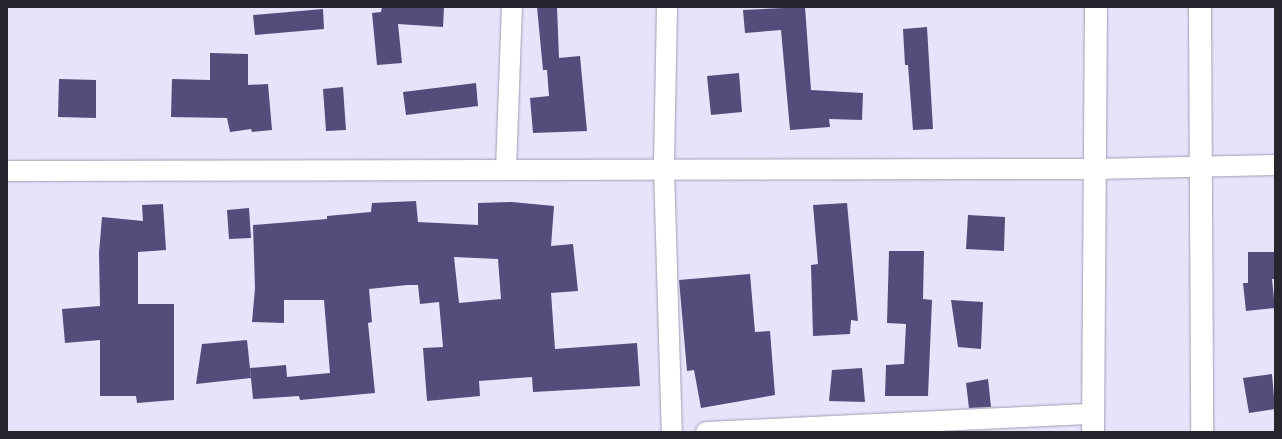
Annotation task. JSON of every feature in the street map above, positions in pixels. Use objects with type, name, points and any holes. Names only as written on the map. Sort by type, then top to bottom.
[{"type":"street","points":[[506,169],[512,7]]},
{"type":"street","points":[[667,7],[664,169],[672,432]]},
{"type":"street","points":[[706,432],[1093,423],[1096,7]]},
{"type":"street","points":[[1200,7],[1202,432]]},
{"type":"street","points":[[7,171],[1095,169],[1275,165]]},
{"type":"building","points":[[382,7],[444,7],[443,27],[398,24],[402,63],[377,65],[372,13],[381,12]]},
{"type":"building","points":[[537,7],[557,7],[559,58],[580,56],[587,131],[533,133],[530,98],[549,96],[547,70],[543,70]]},
{"type":"building","points":[[805,7],[811,90],[863,93],[862,120],[829,119],[830,127],[790,130],[781,30],[745,33],[743,10]]},
{"type":"building","points":[[323,9],[324,29],[255,35],[253,15]]},
{"type":"building","points":[[927,27],[933,129],[913,130],[908,65],[905,65],[903,29]]},
{"type":"building","points":[[210,53],[248,54],[248,85],[268,84],[272,130],[252,132],[251,129],[230,132],[227,118],[171,117],[172,79],[210,80]]},
{"type":"building","points":[[739,73],[742,112],[711,115],[707,76]]},
{"type":"building","points":[[59,79],[96,80],[96,118],[58,117]]},
{"type":"building","points":[[476,83],[478,106],[406,115],[403,92]]},
{"type":"building","points":[[343,87],[346,130],[326,131],[323,89]]},
{"type":"building","points":[[416,201],[418,222],[478,225],[478,203],[512,202],[554,206],[551,246],[573,244],[578,291],[551,293],[555,349],[637,343],[640,386],[533,392],[532,377],[479,381],[480,396],[427,401],[423,348],[443,347],[439,302],[420,304],[418,285],[407,285],[369,289],[372,322],[368,323],[375,393],[300,400],[299,396],[253,399],[250,368],[286,365],[287,377],[330,373],[324,300],[284,300],[284,323],[252,322],[255,288],[253,225],[327,219],[327,216],[371,212],[372,203]],"holes":[[[454,257],[498,259],[501,299],[459,303]]]},
{"type":"building","points":[[847,203],[858,321],[851,320],[850,334],[813,336],[811,265],[818,264],[813,205]]},
{"type":"building","points":[[163,204],[166,250],[138,252],[138,304],[174,304],[174,400],[137,403],[136,396],[100,396],[100,340],[65,343],[62,309],[100,306],[99,253],[102,217],[143,221],[142,205]]},
{"type":"building","points":[[249,208],[251,238],[229,239],[227,210]]},
{"type":"building","points":[[968,215],[1005,217],[1004,251],[966,249]]},
{"type":"building","points":[[889,251],[924,251],[923,299],[932,300],[928,396],[885,396],[886,365],[904,364],[906,324],[887,323]]},
{"type":"building","points":[[1248,252],[1275,252],[1275,279],[1272,279],[1275,308],[1246,311],[1243,283],[1248,283]]},
{"type":"building","points":[[750,274],[755,332],[770,331],[775,395],[701,408],[694,370],[687,371],[679,280]]},
{"type":"building","points":[[951,300],[983,302],[981,349],[958,347]]},
{"type":"building","points":[[247,340],[251,378],[196,384],[202,344]]},
{"type":"building","points":[[862,368],[865,402],[829,401],[832,370]]},
{"type":"building","points":[[1272,374],[1275,409],[1249,413],[1243,378]]},
{"type":"building","points":[[988,379],[991,407],[969,408],[966,383]]}]
